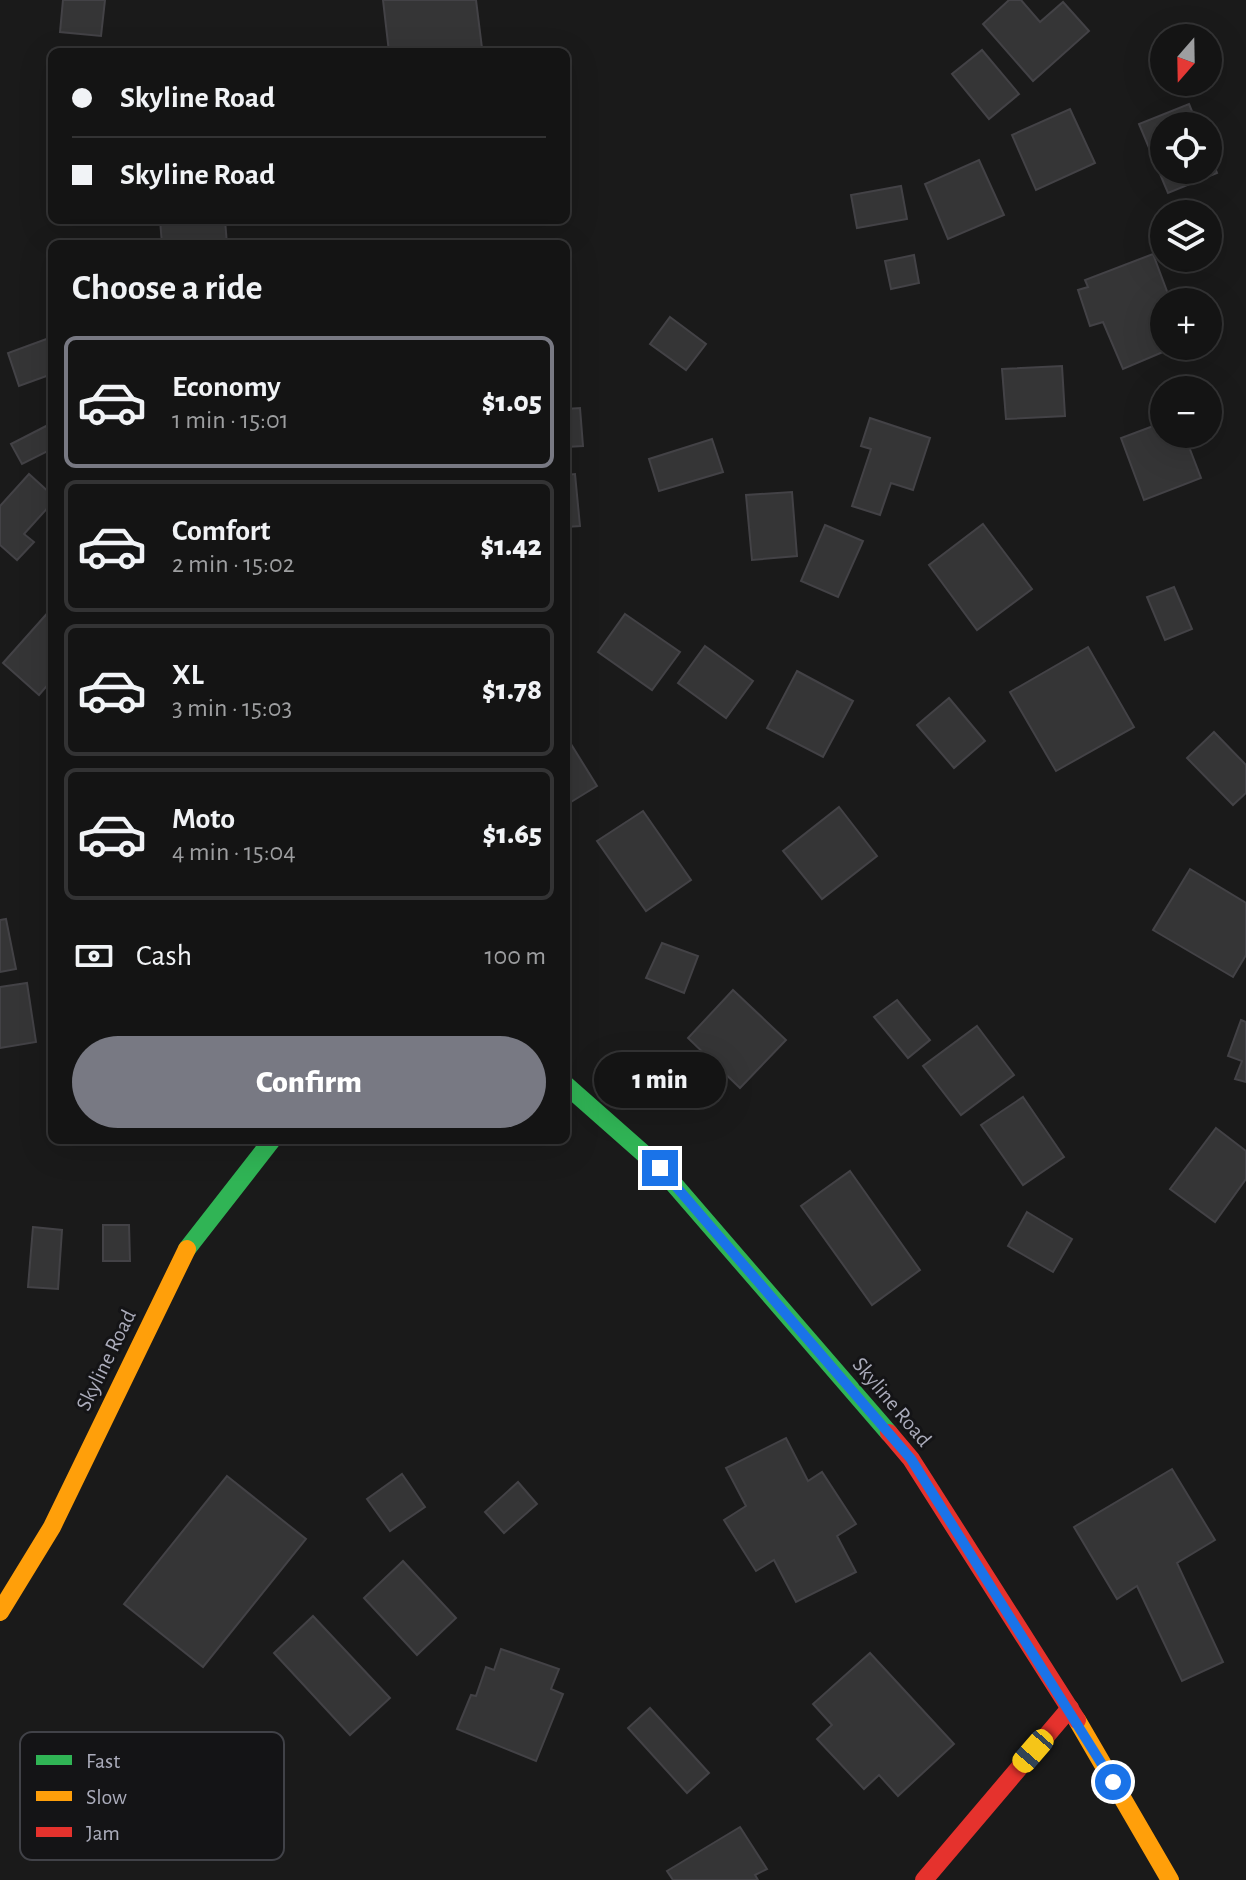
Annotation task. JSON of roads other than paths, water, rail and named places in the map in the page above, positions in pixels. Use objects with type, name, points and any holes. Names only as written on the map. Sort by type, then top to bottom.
[{"type":"street","name":"Skyline Road","points":[[570,1089],[660,1168],[911,1459],[1070,1708],[1170,1880]]},
{"type":"street","name":"Skyline Road","points":[[0,1612],[52,1527],[183,1254],[269,1144]]},
{"type":"street","points":[[924,1880],[1070,1708]]}]
